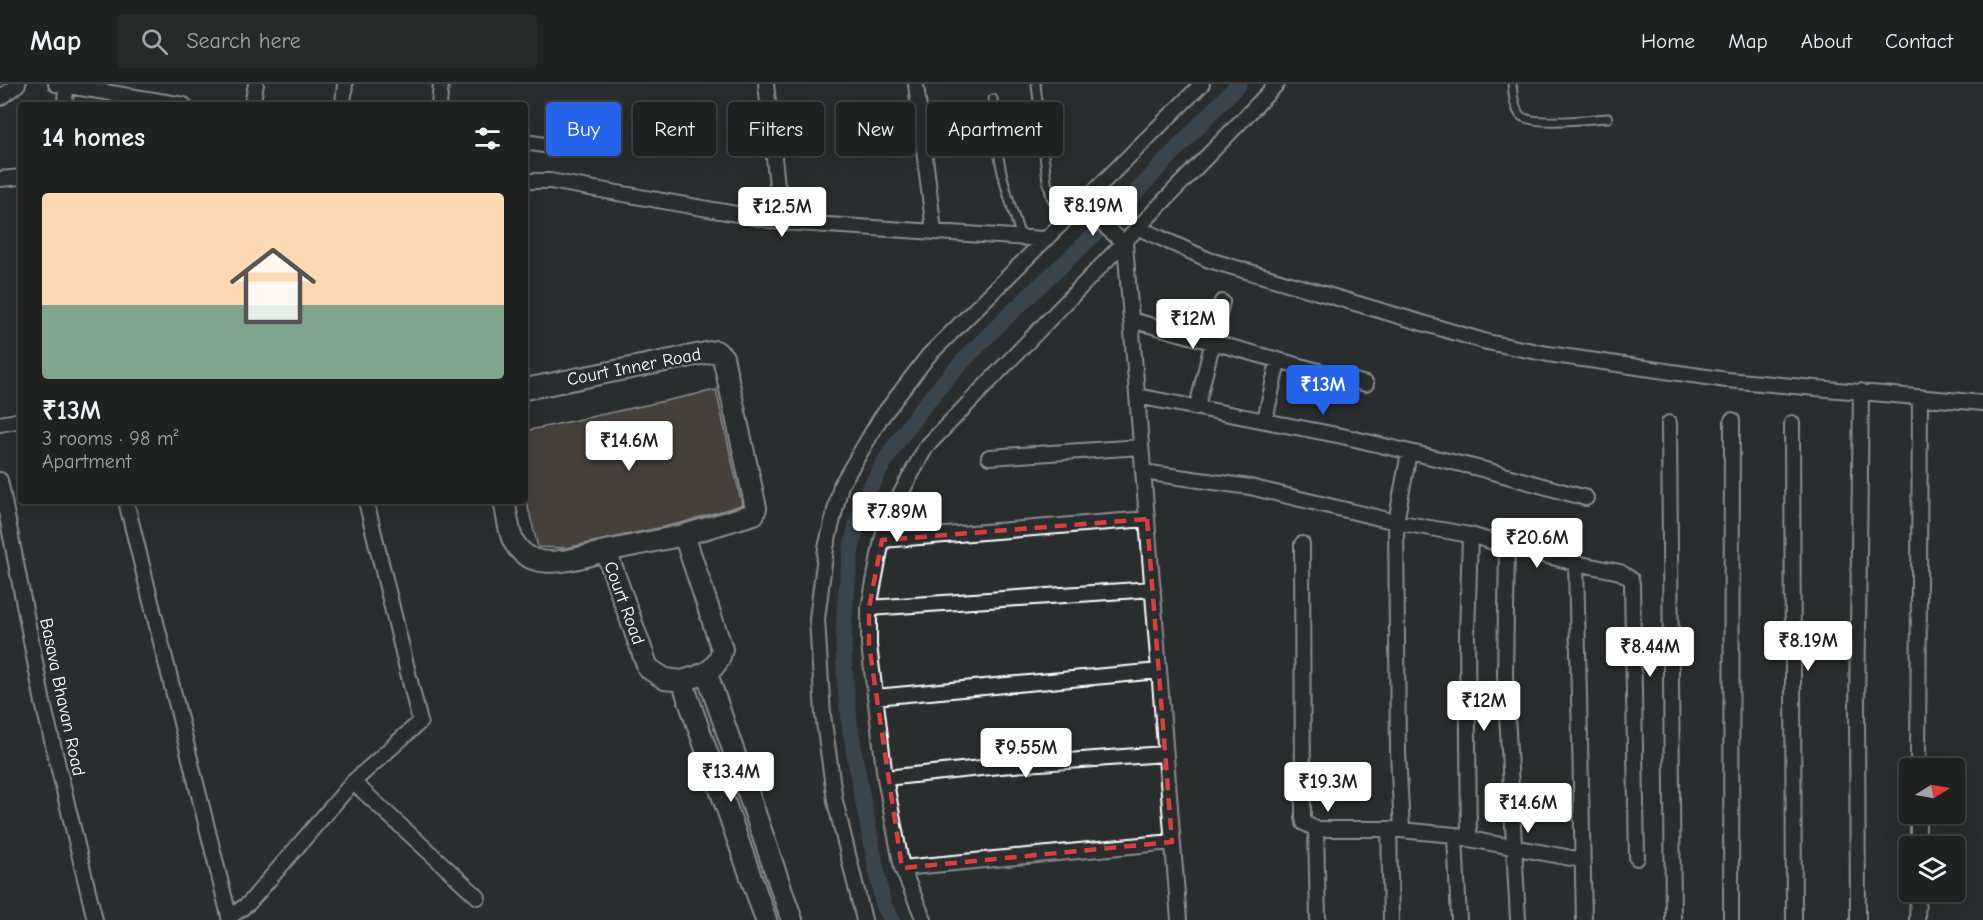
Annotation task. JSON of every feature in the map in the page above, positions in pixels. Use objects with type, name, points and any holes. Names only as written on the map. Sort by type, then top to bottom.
[{"type":"street","points":[[0,98],[18,84]]},
{"type":"street","points":[[253,102],[256,84]]},
{"type":"street","points":[[344,102],[345,84]]},
{"type":"street","points":[[439,102],[441,84]]},
{"type":"street","points":[[766,84],[781,222]]},
{"type":"street","points":[[916,84],[934,231]]},
{"type":"street","points":[[864,920],[835,801],[823,715],[817,619],[826,548],[841,485],[880,419],[928,356],[1044,238],[1064,221],[1087,210],[1188,90],[1202,84]]},
{"type":"street","points":[[924,920],[902,868],[885,778],[869,645],[869,608],[888,517],[926,447],[1120,239],[1139,228],[1277,84]]},
{"type":"street","points":[[64,102],[61,85],[136,90],[174,102]]},
{"type":"street","points":[[528,142],[546,145]]},
{"type":"street","points":[[0,179],[18,177]]},
{"type":"street","points":[[528,181],[550,181],[781,222],[1044,238]]},
{"type":"street","points":[[1087,210],[1120,239],[1131,320],[1179,920]]},
{"type":"street","points":[[1139,228],[1209,260],[1487,342],[1548,354],[1727,380],[1983,403]]},
{"type":"street","points":[[1197,407],[1222,302]]},
{"type":"street","points":[[1131,320],[1366,384]]},
{"type":"street","name":"Court Inner Road","points":[[528,388],[716,351],[723,357],[756,508],[754,514],[684,535]]},
{"type":"street","points":[[1265,420],[1278,361]]},
{"type":"street","points":[[1858,920],[1860,391]]},
{"type":"street","points":[[1137,396],[1265,420],[1482,469],[1586,498]]},
{"type":"street","points":[[1918,758],[1920,397]]},
{"type":"street","points":[[1731,920],[1732,420]]},
{"type":"street","points":[[0,424],[18,421]]},
{"type":"street","points":[[1669,423],[1673,920]]},
{"type":"street","points":[[1792,423],[1794,920]]},
{"type":"street","points":[[988,458],[1141,447]]},
{"type":"street","points":[[1391,920],[1398,752],[1396,522],[1409,453]]},
{"type":"street","points":[[1143,472],[1250,487],[1396,522],[1470,535],[1627,575],[1632,584],[1637,858]]},
{"type":"street","name":"Basava Bhavan Road","points":[[0,480],[43,704],[95,920]]},
{"type":"street","points":[[127,504],[229,919],[249,903],[353,782],[420,722],[367,504]]},
{"type":"street","points":[[505,504],[512,538],[528,557],[535,561],[554,562],[606,551]]},
{"type":"street","points":[[882,540],[1148,519]]},
{"type":"street","points":[[684,535],[722,649],[720,661],[707,674],[681,681],[766,920]]},
{"type":"street","name":"Court Road","points":[[681,681],[665,679],[648,668],[606,551],[684,535]]},
{"type":"street","points":[[1469,838],[1467,635],[1470,535]]},
{"type":"street","points":[[1302,544],[1304,822],[1316,829],[1396,830],[1455,835],[1582,860]]},
{"type":"street","points":[[1507,546],[1505,675],[1518,920]]},
{"type":"street","points":[[1576,563],[1584,920]]},
{"type":"street","points":[[869,608],[1153,589]]},
{"type":"street","points":[[875,697],[1159,671]]},
{"type":"street","points":[[707,674],[792,920]]},
{"type":"street","points":[[885,778],[1000,766],[1164,754]]},
{"type":"street","points":[[353,782],[478,897]]},
{"type":"street","points":[[1316,829],[1318,920]]},
{"type":"street","points":[[1455,835],[1459,920]]},
{"type":"street","points":[[902,868],[1172,842]]},
{"type":"street","points":[[1917,920],[1918,902]]},
{"type":"lane","points":[[1036,84],[1047,181],[1051,197],[1064,221]]},
{"type":"lane","points":[[1512,84],[1515,105],[1521,116],[1534,121],[1608,118]]},
{"type":"lane","points":[[993,99],[994,136],[1000,173],[1021,237]]},
{"type":"highlighted area","points":[[1147,519],[1172,842],[902,868],[869,645],[869,608],[882,540]]},
{"type":"building","points":[[716,390],[742,505],[681,523],[566,548],[538,547],[527,504],[528,430]]},
{"type":"waterway","points":[[892,920],[883,904],[855,757],[845,682],[845,609],[848,578],[855,530],[865,500],[893,449],[944,381],[973,350],[1115,214],[1239,84]]}]
